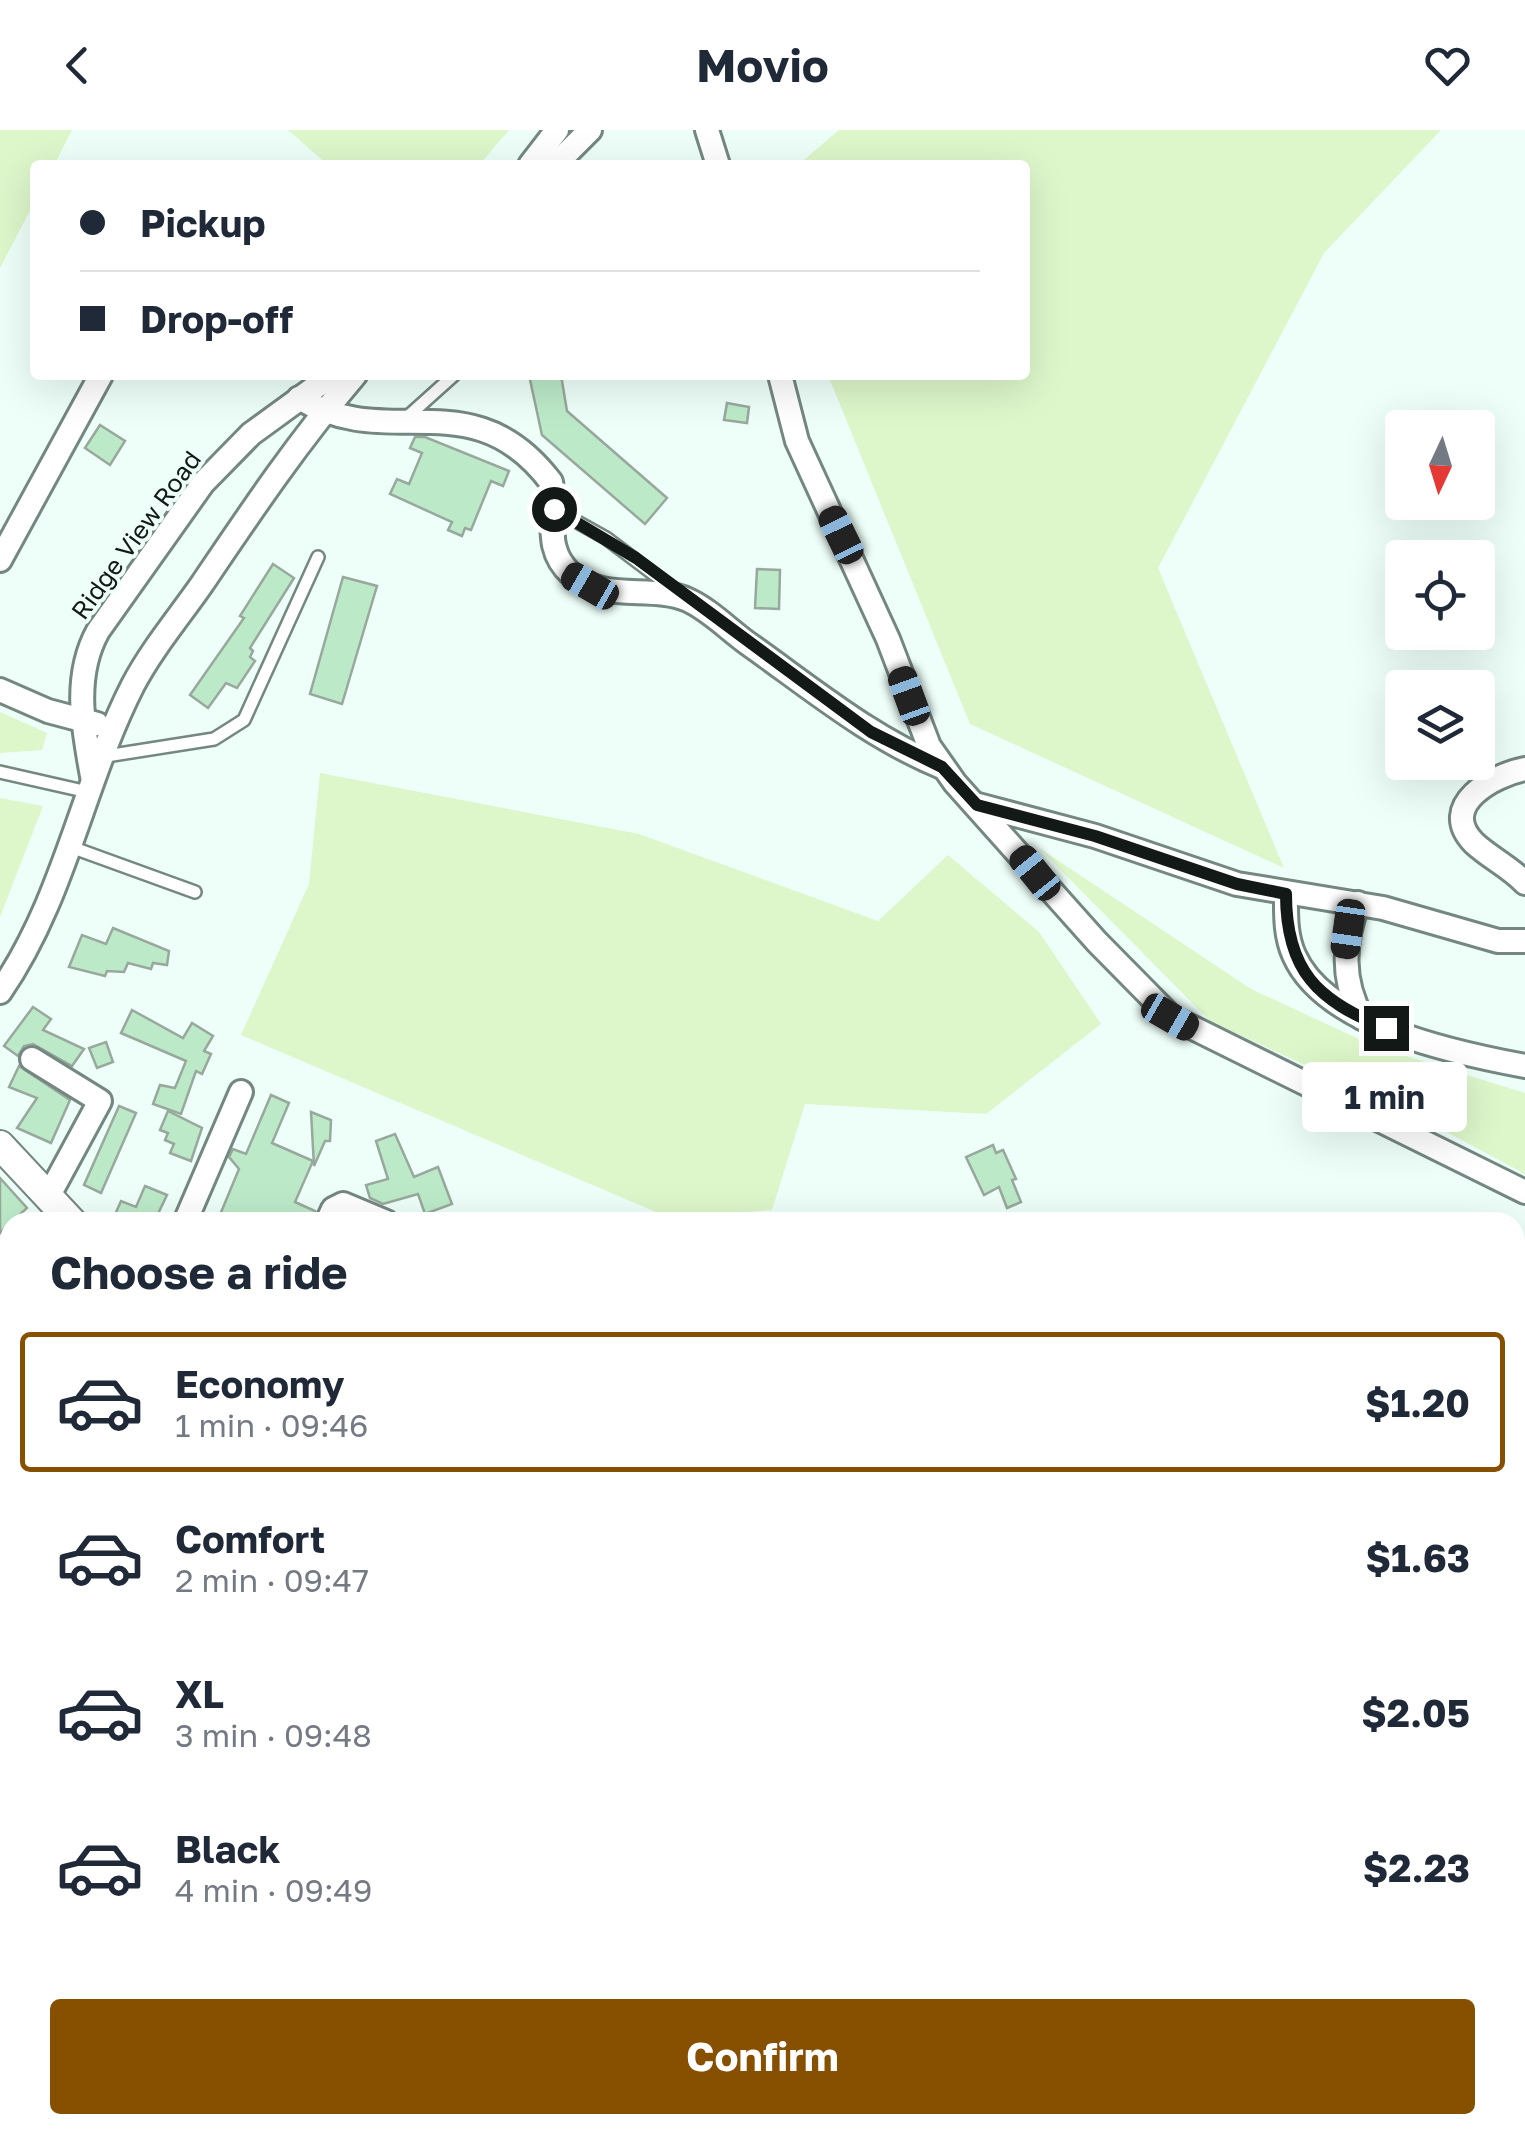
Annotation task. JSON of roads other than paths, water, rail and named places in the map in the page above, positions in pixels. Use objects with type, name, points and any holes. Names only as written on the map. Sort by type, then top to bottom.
[{"type":"street","points":[[534,160],[556,130]]},
{"type":"street","points":[[561,160],[590,130]]},
{"type":"street","points":[[707,130],[716,160]]},
{"type":"street","points":[[0,560],[98,380]]},
{"type":"street","name":"Ridge View Road","points":[[93,771],[83,721],[83,665],[98,631],[203,483],[251,434],[325,380]]},
{"type":"street","name":"Ridge View Road","points":[[0,992],[54,896],[93,771],[150,659],[302,435],[351,380]]},
{"type":"street","points":[[781,380],[797,441],[857,568],[929,746],[942,767],[1097,942],[1170,1017],[1525,1192]]},
{"type":"street","points":[[299,398],[323,413],[358,421],[461,421],[488,429],[516,446],[551,482],[551,542],[556,556],[573,576],[590,586],[686,599],[871,732],[942,767]]},
{"type":"street","points":[[0,690],[116,729]]},
{"type":"street","points":[[1525,769],[1483,783],[1464,812],[1464,828],[1472,841],[1525,884]]},
{"type":"street","points":[[977,805],[1095,836],[1237,884],[1358,902],[1498,941],[1525,941]]},
{"type":"street","points":[[1286,894],[1286,928],[1294,956],[1324,996],[1362,1018],[1411,1037],[1525,1066]]},
{"type":"street","points":[[1358,902],[1345,952],[1352,1000],[1362,1018]]},
{"type":"street","points":[[32,1059],[100,1100],[48,1197]]},
{"type":"street","points":[[188,1212],[241,1092]]},
{"type":"street","points":[[0,1145],[62,1212]]},
{"type":"street","points":[[332,1212],[343,1204],[362,1212]]},
{"type":"lane","points":[[404,421],[449,380]]},
{"type":"lane","points":[[554,509],[606,538],[686,599]]},
{"type":"lane","points":[[0,772],[93,771],[214,739],[244,720],[318,556]]},
{"type":"lane","points":[[71,847],[195,892]]}]
